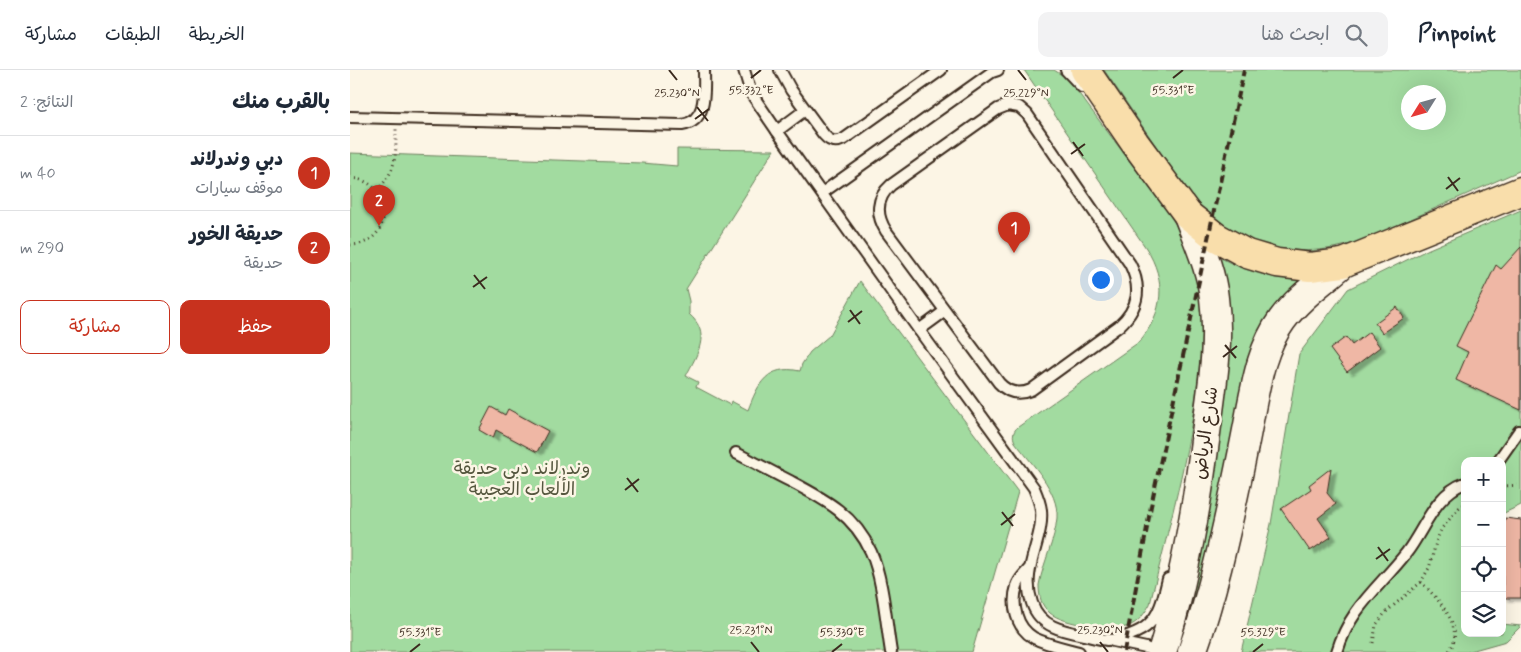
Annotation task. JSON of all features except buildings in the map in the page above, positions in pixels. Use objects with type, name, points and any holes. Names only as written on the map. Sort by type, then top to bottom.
[{"type":"highway","points":[[1086,82],[1135,143],[1188,215],[1216,238],[1247,254],[1277,263],[1310,267],[1343,263],[1521,192]]},
{"type":"main road","name":"شارع الرياض","points":[[1162,652],[1176,601],[1182,551],[1201,474],[1216,350],[1214,296],[1208,269],[1188,215]]},
{"type":"main road","name":"شارع الرياض","points":[[1192,652],[1219,558],[1256,384],[1270,340],[1291,309],[1343,263]]},
{"type":"lane","points":[[350,117],[689,124],[696,120],[702,107],[704,70]]},
{"type":"lane","points":[[744,70],[751,93],[777,131],[1034,488],[1041,510],[1041,521],[1028,570],[1032,604],[1038,616],[1048,625],[1061,630],[1146,648],[1155,652]]},
{"type":"lane","points":[[780,70],[805,110],[827,139],[831,141],[840,141],[941,70]]},
{"type":"lane","points":[[1066,70],[1077,81],[1086,82]]},
{"type":"lane","points":[[822,194],[995,71]]},
{"type":"lane","points":[[1014,105],[1024,110],[1027,114],[1130,264],[1138,289],[1134,306],[1131,314],[1119,326],[1031,390],[1020,393],[1008,391],[999,383],[945,311],[882,225],[878,210],[881,196],[891,185],[998,109],[1003,106],[1014,105]]},
{"type":"lane","points":[[777,131],[805,110]]},
{"type":"lane","points":[[1106,119],[1135,143]]},
{"type":"lane","points":[[919,330],[945,311]]},
{"type":"lane","points":[[1501,457],[1519,431]]},
{"type":"lane","points":[[736,453],[824,499],[843,513],[859,531],[871,552],[878,574],[891,652]]},
{"type":"lane","points":[[1338,652],[1345,631],[1360,606],[1406,552],[1442,497],[1461,485]]},
{"type":"lane","points":[[1028,570],[1017,586],[1014,606],[1017,618],[1023,628],[1043,642],[1079,652]]},
{"type":"lane","points":[[1108,640],[1129,636],[1149,624],[1156,615],[1171,570]]},
{"type":"path","points":[[377,190],[387,179],[394,166],[396,118]]},
{"type":"path","points":[[350,178],[364,180],[377,190],[384,204],[384,220],[380,228],[370,240],[362,244],[350,245]]},
{"type":"path","points":[[1506,486],[1521,485]]},
{"type":"path","points":[[1373,643],[1376,625],[1380,619],[1421,582],[1429,568],[1442,528],[1461,508]]},
{"type":"path","points":[[1421,582],[1440,603],[1450,618],[1454,630],[1454,639],[1453,646],[1448,652]]},
{"type":"green space","points":[[1024,70],[1054,70],[1068,79],[1170,215],[1188,251],[1201,300],[1202,322],[1198,377],[1190,434],[1178,491],[1150,604],[1139,620],[1122,628],[1089,626],[1065,621],[1050,613],[1043,604],[1039,585],[1056,526],[1056,508],[1049,488],[1015,442],[1014,434],[1018,427],[1139,342],[1154,319],[1158,308],[1160,284],[1153,260],[1146,248]]},
{"type":"green space","points":[[1104,70],[1521,70],[1521,170],[1364,240],[1338,247],[1289,250],[1245,237],[1224,225],[1186,190]]},
{"type":"green space","name":"وندرلاند دبي حديقة الألعاب العجيبة","points":[[677,149],[774,150],[686,289],[689,301],[689,314],[700,329],[701,337],[698,352],[686,376],[698,382],[696,387],[730,405],[731,401],[748,410],[760,384],[765,378],[779,370],[800,371],[810,352],[830,335],[860,281],[1018,492],[972,652],[350,652],[350,153],[642,163],[677,166]]},
{"type":"green space","points":[[1521,210],[1521,505],[1506,512],[1506,457],[1461,457],[1461,637],[1506,637],[1506,624],[1521,626],[1506,641],[1467,652],[1241,652],[1271,524],[1299,354],[1348,289],[1429,249]]},
{"type":"green space","points":[[1219,257],[1258,273],[1279,278],[1301,280],[1291,290],[1214,530],[1183,643],[1176,641],[1224,276]]},
{"type":"railway","points":[[1124,652],[1151,506],[1244,70]]},
{"type":"place","name":"حديقة الخور","points":[[379,226]]},
{"type":"place","name":"دبي وندرلاند","points":[[1014,253]]}]
